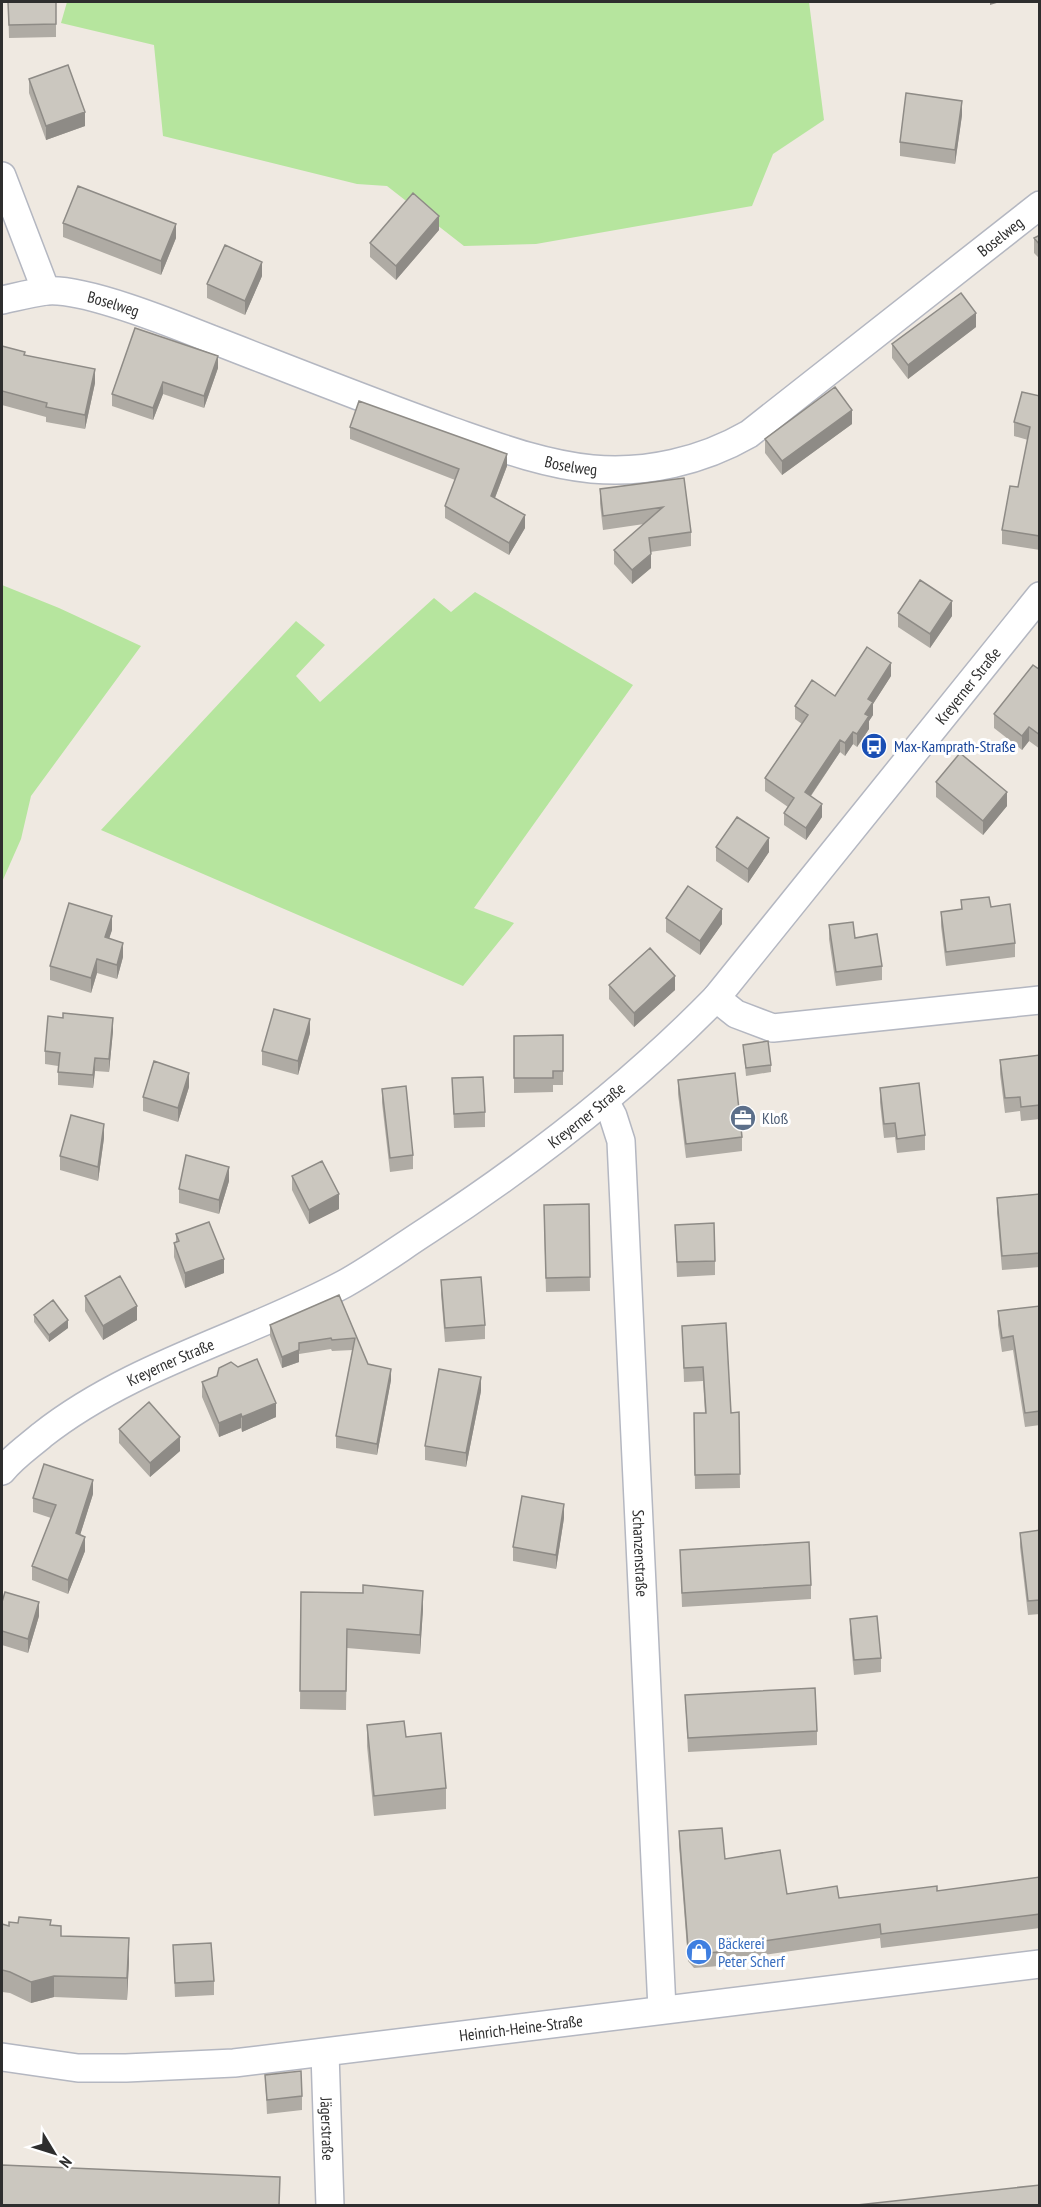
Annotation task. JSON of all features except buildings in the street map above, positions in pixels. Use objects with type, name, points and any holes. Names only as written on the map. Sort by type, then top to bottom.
[{"type":"street","points":[[2,176],[46,291]]},
{"type":"street","name":"Boselweg","points":[[2,300],[46,291],[96,299],[168,322],[406,415],[533,459],[593,469],[623,469],[680,462],[703,456],[749,434],[1040,205]]},
{"type":"street","name":"Kreyerner Straße","points":[[2,1471],[10,1461],[60,1422],[128,1381],[291,1312],[348,1282],[507,1179],[605,1101],[668,1047],[716,998],[1040,597]]},
{"type":"street","points":[[716,998],[736,1014],[773,1028],[1040,1000]]},
{"type":"street","name":"Schanzenstraße","points":[[605,1101],[614,1116],[621,1141],[662,2009]]},
{"type":"street","name":"Heinrich-Heine-Straße","points":[[2,2057],[78,2068],[234,2063],[1040,1964]]},
{"type":"street","name":"Jägerstraße","points":[[325,2053],[330,2205]]},
{"type":"green space","points":[[67,2],[809,2],[824,120],[773,154],[752,206],[536,244],[464,246],[387,186],[357,184],[163,136],[154,45],[61,23]]},
{"type":"green space","points":[[2,585],[59,608],[141,646],[31,796],[21,839],[2,882]]},
{"type":"green space","points":[[475,592],[633,685],[474,908],[514,923],[463,986],[101,830],[296,621],[325,645],[296,676],[320,702],[434,598],[451,612]]},
{"type":"place","name":"Max-Kamprath-Straße","points":[[874,746]]},
{"type":"place","name":"Kloß","points":[[743,1118]]},
{"type":"place","name":"Bäckerei Peter Scherf","points":[[699,1952]]}]
